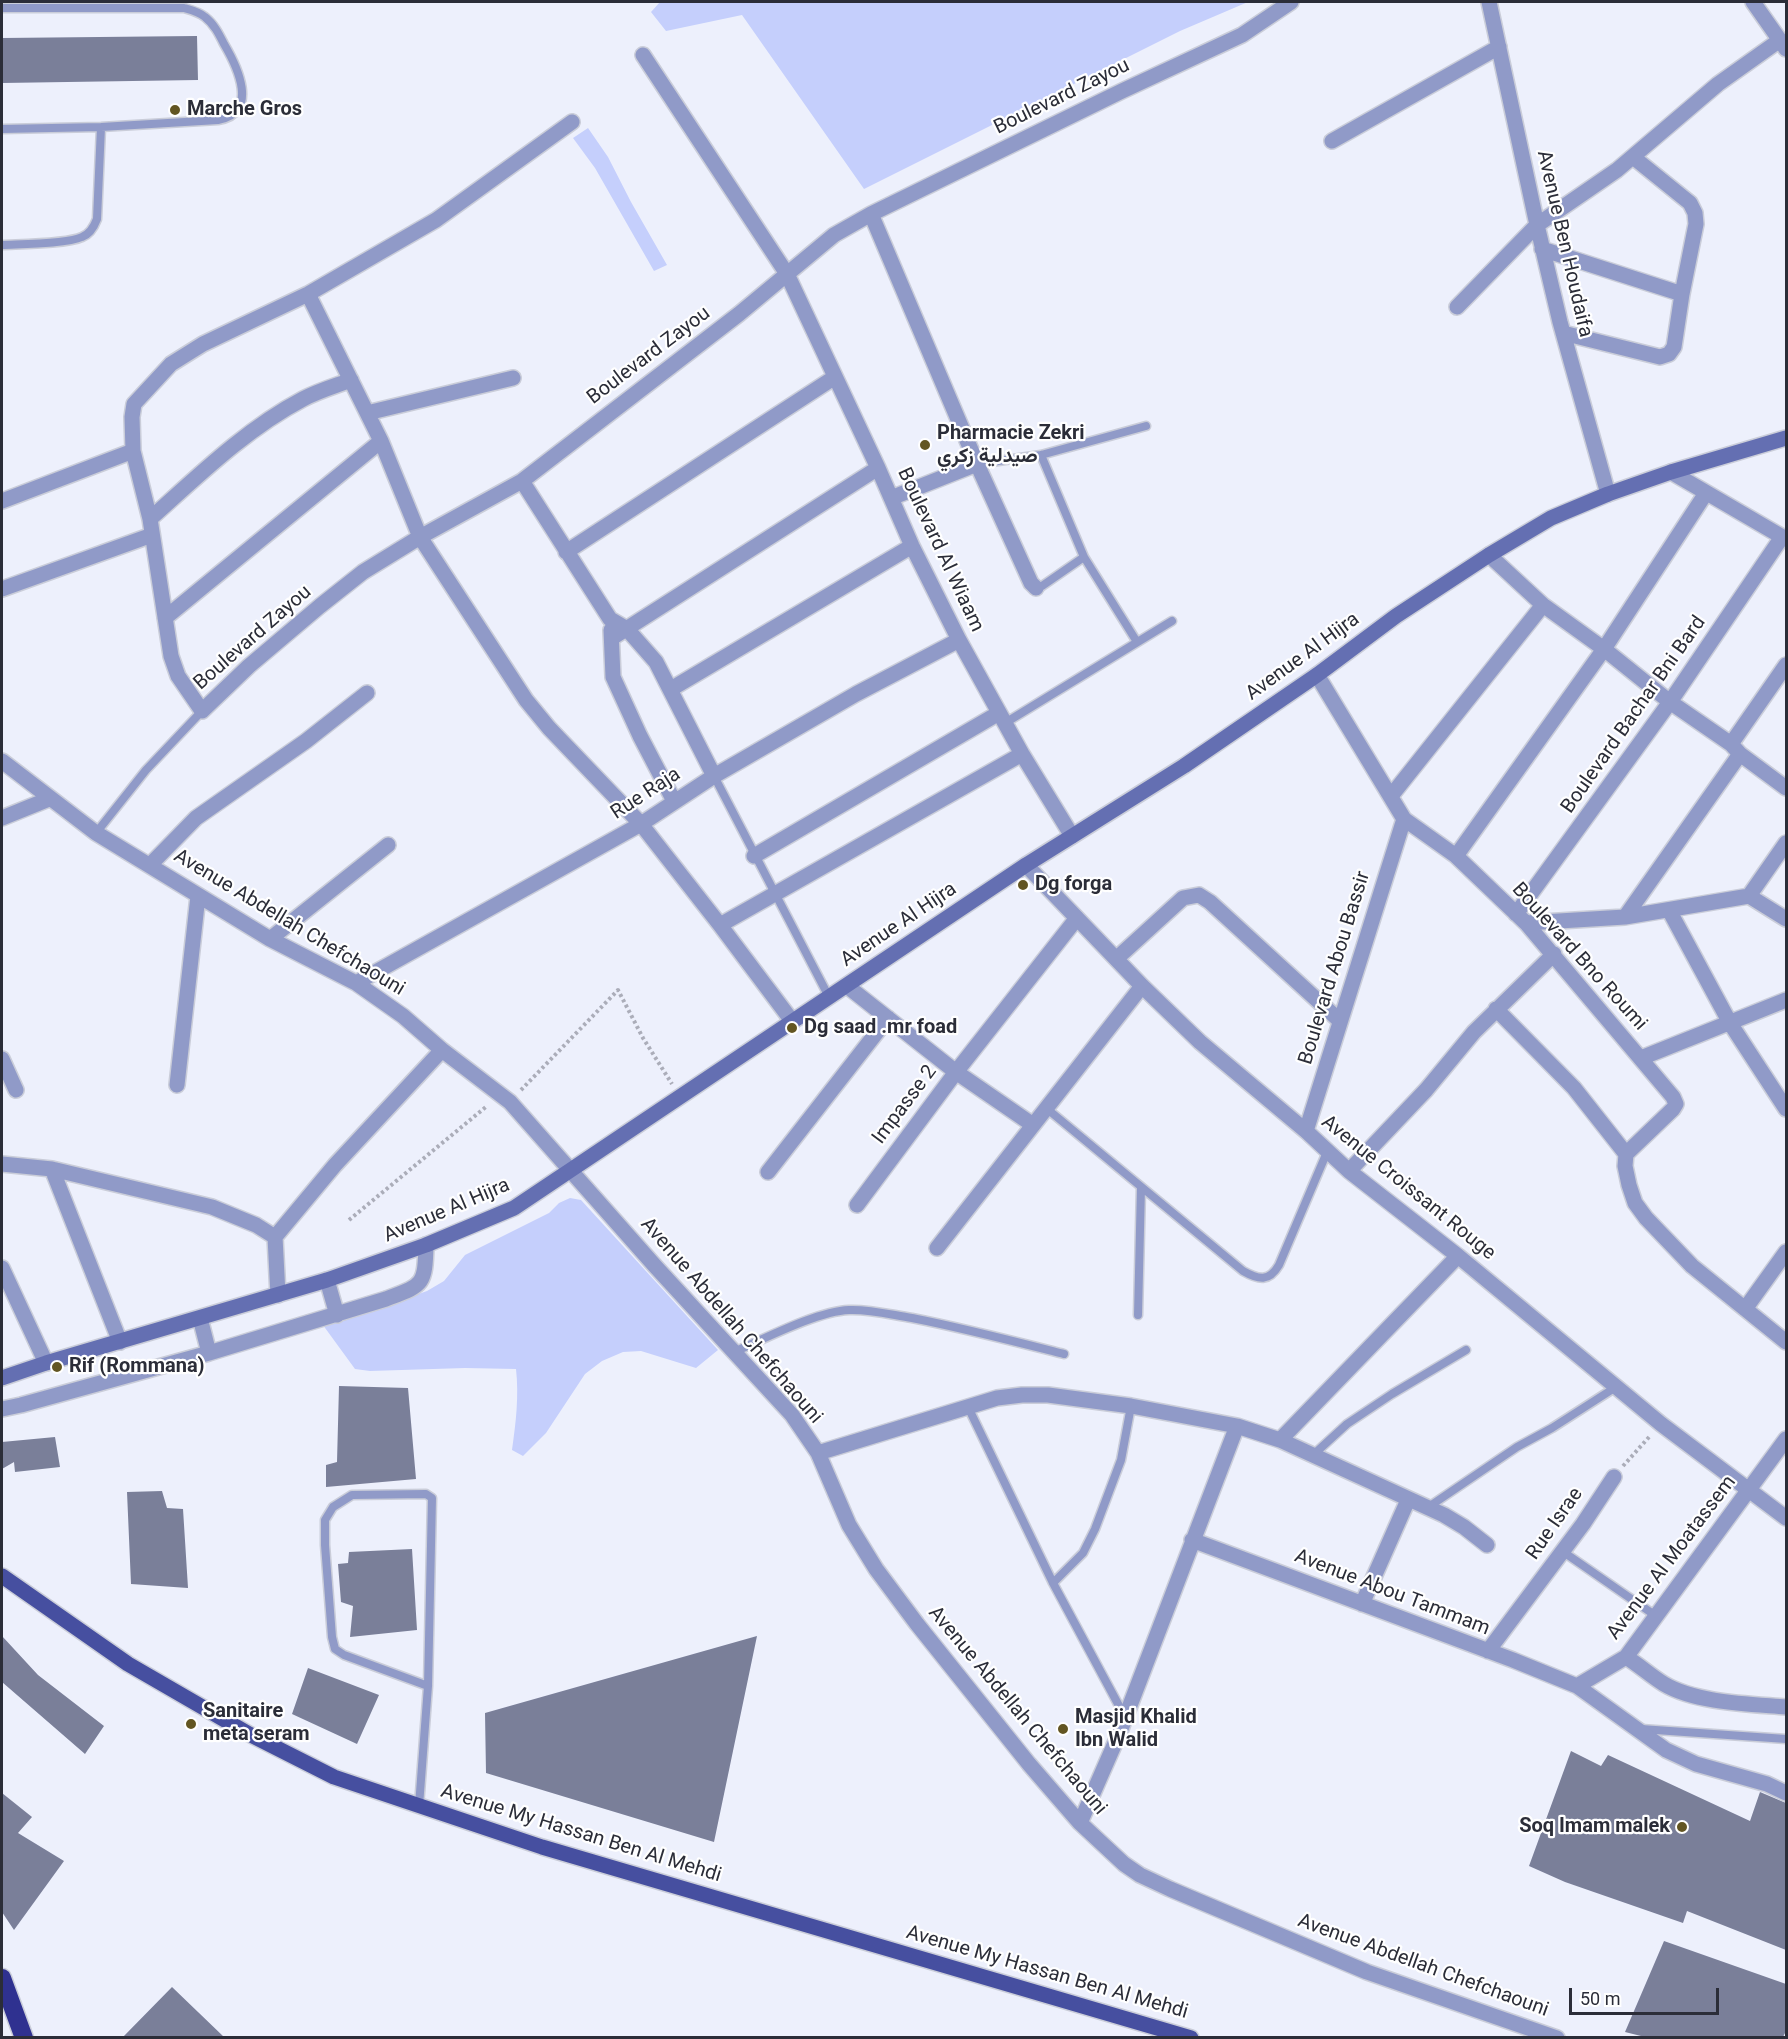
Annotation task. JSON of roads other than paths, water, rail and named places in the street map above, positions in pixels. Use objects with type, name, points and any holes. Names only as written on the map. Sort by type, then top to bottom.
[{"type":"highway","points":[[2,1978],[23,2037]]},
{"type":"highway","points":[[2,2009],[23,2037]]},
{"type":"main road","name":"Avenue My Hassan Ben Al Mehdi","points":[[2,1576],[128,1664],[249,1734],[333,1777],[542,1847],[1191,2037]]},
{"type":"street","name":"Boulevard Zayou","points":[[202,711],[249,666],[363,572],[420,537],[522,481],[739,314],[834,236],[871,214],[1242,35],[1291,2]]},
{"type":"street","name":"Avenue Ben Houdaifa","points":[[1489,2],[1542,249],[1608,494]]},
{"type":"street","points":[[1457,307],[1537,225],[1617,170],[1718,84],[1783,45],[1753,2]]},
{"type":"street","points":[[1332,141],[1499,47]]},
{"type":"street","name":"Boulevard Al Wiaam","points":[[642,55],[787,274],[912,546],[959,640],[1022,754],[1072,836]]},
{"type":"street","points":[[202,711],[178,676],[171,656],[150,519],[133,451],[134,404],[171,364],[202,344],[308,294],[436,220],[572,122]]},
{"type":"street","points":[[1563,333],[1660,357],[1669,354],[1674,347],[1696,224],[1695,213],[1690,202],[1633,157]]},
{"type":"street","points":[[871,214],[977,464],[1031,583],[1036,588]]},
{"type":"street","points":[[1542,249],[1682,294]]},
{"type":"street","points":[[308,294],[381,441],[420,537],[526,700],[549,728],[641,824],[792,1021]]},
{"type":"street","points":[[566,552],[835,377]]},
{"type":"street","points":[[367,413],[513,378]]},
{"type":"street","points":[[150,519],[218,459],[270,419],[304,398],[351,380]]},
{"type":"street","name":"Avenue Al Hijra","points":[[2,1378],[327,1280],[426,1245],[514,1208],[571,1172],[1026,865],[1184,766],[1317,675],[1396,616],[1489,555],[1551,518],[1608,494],[1671,472],[1786,438]]},
{"type":"street","points":[[165,618],[381,441]]},
{"type":"street","points":[[2,501],[133,451]]},
{"type":"street","points":[[891,498],[977,464]]},
{"type":"street","points":[[612,638],[878,468]]},
{"type":"street","points":[[1671,472],[1784,538]]},
{"type":"street","points":[[522,481],[610,619],[627,629],[648,651],[714,776]]},
{"type":"street","points":[[1456,856],[1604,649],[1706,493]]},
{"type":"street","points":[[2,589],[152,536]]},
{"type":"street","name":"Boulevard Bachar Bni Bard","points":[[1521,919],[1784,538]]},
{"type":"street","points":[[670,689],[912,546]]},
{"type":"street","points":[[1489,555],[1543,605],[1786,788]]},
{"type":"street","points":[[1391,796],[1543,605]]},
{"type":"street","points":[[610,619],[614,677],[640,736],[674,801]]},
{"type":"street","name":"Rue Raja","points":[[356,983],[641,824],[714,776],[856,693],[959,640]]},
{"type":"street","points":[[1625,917],[1735,749],[1786,665]]},
{"type":"street","name":"Boulevard Bno Roumi","points":[[1317,675],[1404,819],[1456,856],[1521,919],[1554,954],[1673,1097],[1676,1104],[1673,1109],[1626,1154]]},
{"type":"street","points":[[150,865],[196,818],[306,741],[367,693]]},
{"type":"street","points":[[754,856],[1002,718]]},
{"type":"street","points":[[720,925],[1022,754]]},
{"type":"street","name":"Avenue Abdellah Chefchaouni","points":[[2,761],[48,799],[96,833],[198,897],[270,939],[356,983],[403,1016],[442,1050],[506,1098],[792,1415],[818,1453],[849,1525],[876,1569],[1029,1764],[1080,1823],[1124,1864],[1140,1875],[1170,1889],[1367,1972],[1557,2037]]},
{"type":"street","points":[[2,818],[48,799]]},
{"type":"street","name":"Boulevard Abou Bassir","points":[[1306,1131],[1404,819]]},
{"type":"street","points":[[1749,896],[1786,843]]},
{"type":"street","points":[[270,939],[388,845]]},
{"type":"street","name":"Avenue Croissant Rouge","points":[[1026,865],[1142,986],[1200,1042],[1306,1131],[1349,1172],[1458,1256],[1661,1424],[1786,1518]]},
{"type":"street","points":[[1116,959],[1183,898],[1199,895],[1210,902],[1340,1021]]},
{"type":"street","points":[[1521,919],[1625,917],[1749,896],[1786,919]]},
{"type":"street","points":[[177,1085],[198,897]]},
{"type":"street","points":[[1669,910],[1730,1023],[1786,1108]]},
{"type":"street","name":"Impasse 2","points":[[857,1205],[956,1072],[1077,918]]},
{"type":"street","points":[[1349,1172],[1426,1090],[1474,1032],[1554,954]]},
{"type":"street","points":[[847,986],[956,1072],[1033,1125]]},
{"type":"street","points":[[937,1248],[1142,986]]},
{"type":"street","points":[[1641,1058],[1786,1000]]},
{"type":"street","points":[[1496,1009],[1574,1088],[1626,1154],[1625,1166],[1629,1185],[1635,1203],[1646,1218],[1692,1266],[1786,1342]]},
{"type":"street","points":[[768,1172],[888,1018]]},
{"type":"street","points":[[278,1295],[275,1237],[335,1165],[442,1050]]},
{"type":"street","points":[[2,1059],[16,1090]]},
{"type":"street","points":[[2,1164],[52,1169],[212,1208],[256,1225],[275,1237]]},
{"type":"street","points":[[52,1169],[120,1342]]},
{"type":"street","points":[[2,1408],[21,1405],[209,1353],[386,1299],[420,1283],[425,1270],[426,1245]]},
{"type":"street","points":[[1745,1309],[1786,1252]]},
{"type":"street","points":[[1280,1440],[1458,1256]]},
{"type":"street","points":[[2,1268],[46,1363]]},
{"type":"street","points":[[327,1280],[337,1315]]},
{"type":"street","points":[[200,1318],[209,1353]]},
{"type":"street","points":[[818,1453],[997,1398],[1048,1395],[1131,1406],[1237,1426],[1280,1440],[1444,1515],[1487,1545]]},
{"type":"street","points":[[1080,1823],[1125,1717],[1237,1426]]},
{"type":"street","name":"Avenue Al Moatassem","points":[[1577,1686],[1626,1657],[1786,1439]]},
{"type":"street","name":"Rue Israe","points":[[1488,1651],[1614,1477]]},
{"type":"street","points":[[1362,1604],[1408,1500]]},
{"type":"street","name":"Avenue Abou Tammam","points":[[1192,1540],[1577,1686],[1666,1750],[1696,1764],[1767,1784],[1786,1793]]},
{"type":"street","points":[[1626,1657],[1664,1684],[1684,1693],[1728,1701],[1786,1707]]},
{"type":"lane","points":[[2,8],[184,8],[205,17],[215,27],[237,66],[242,96],[237,111],[231,116],[218,120],[101,127],[2,129]]},
{"type":"lane","points":[[2,245],[73,240],[88,234],[95,226],[101,127]]},
{"type":"lane","points":[[977,464],[1041,455],[1146,426]]},
{"type":"lane","points":[[1041,455],[1084,557],[1137,642]]},
{"type":"lane","points":[[1036,588],[1084,557]]},
{"type":"lane","points":[[1002,718],[1172,621]]},
{"type":"lane","name":"Boulevard Zayou","points":[[96,833],[146,770],[202,711]]},
{"type":"lane","points":[[714,776],[829,997]]},
{"type":"lane","points":[[1046,1108],[1243,1271],[1255,1278],[1274,1274],[1327,1152]]},
{"type":"lane","points":[[1138,1315],[1141,1187]]},
{"type":"lane","points":[[734,1352],[800,1324],[831,1313],[849,1310],[884,1313],[957,1327],[1064,1354]]},
{"type":"lane","points":[[1312,1455],[1347,1424],[1466,1350]]},
{"type":"lane","points":[[1427,1508],[1517,1447],[1552,1428],[1616,1387]]},
{"type":"lane","points":[[1053,1583],[1083,1553],[1095,1528],[1121,1460],[1131,1406]]},
{"type":"lane","points":[[968,1407],[1053,1583],[1125,1717]]},
{"type":"lane","points":[[419,1806],[428,1686],[432,1498],[426,1494],[352,1495],[333,1507],[325,1520],[332,1637],[335,1648],[344,1655],[428,1686]]},
{"type":"lane","points":[[1562,1551],[1656,1616]]},
{"type":"lane","points":[[1634,1728],[1786,1739]]},
{"type":"place","name":"Marche Gros","points":[[175,110]]},
{"type":"place","name":"Pharmacie Zekri صيدلية زكري","points":[[925,445]]},
{"type":"place","name":"Dg forga","points":[[1023,885]]},
{"type":"place","name":"Dg saad .mr foad","points":[[792,1028]]},
{"type":"place","name":"Rif (Rommana)","points":[[57,1367]]},
{"type":"place","name":"Sanitaire meta seram","points":[[191,1724]]},
{"type":"place","name":"Masjid Khalid Ibn Walid","points":[[1063,1729]]},
{"type":"place","name":"Soq Imam malek","points":[[1682,1827]]}]
